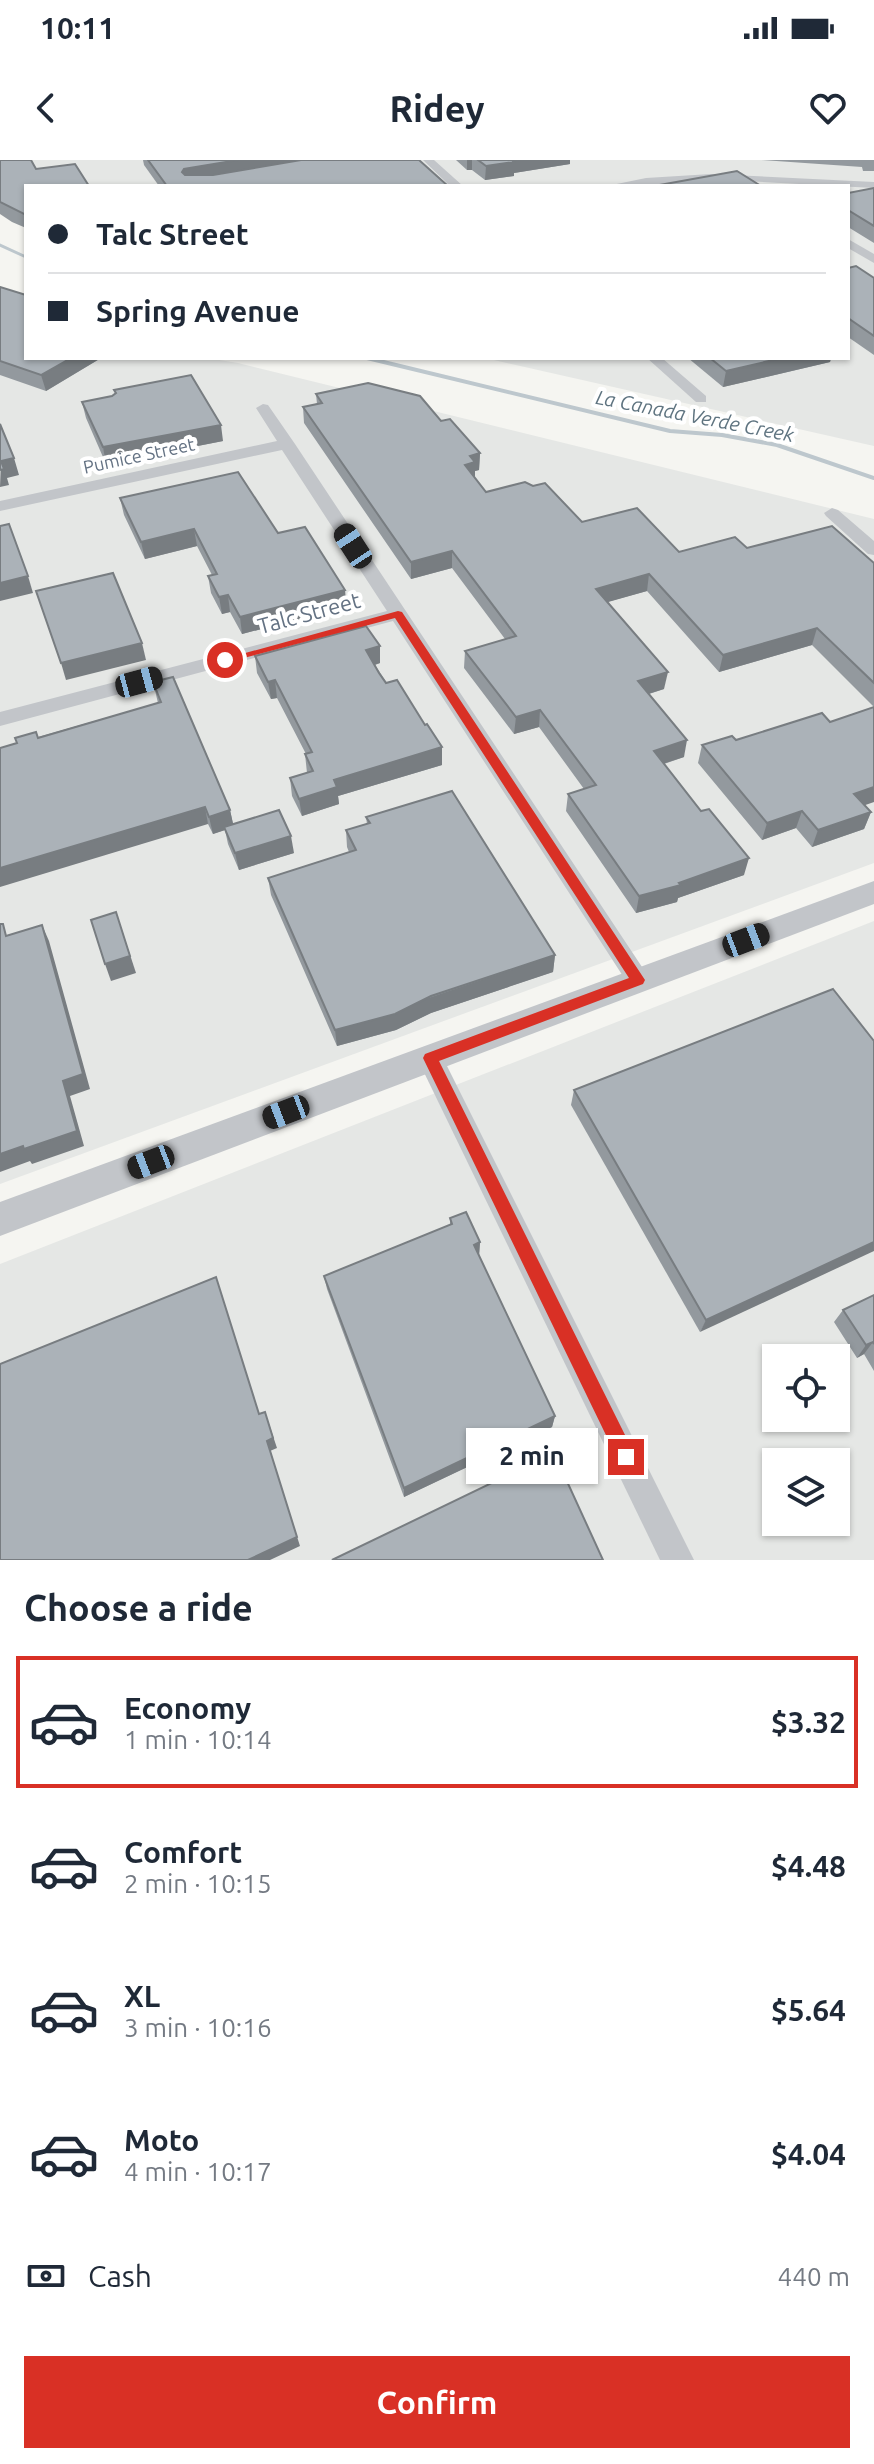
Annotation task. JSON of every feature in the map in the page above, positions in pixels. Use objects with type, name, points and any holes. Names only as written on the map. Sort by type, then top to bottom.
[{"type":"street","points":[[428,160],[455,184]]},
{"type":"street","points":[[627,184],[685,176],[841,184]]},
{"type":"street","points":[[850,184],[874,185]]},
{"type":"street","points":[[850,244],[874,259]]},
{"type":"street","points":[[656,360],[701,399]]},
{"type":"street","points":[[263,408],[638,980]]},
{"type":"street","name":"Pumice Street","points":[[0,506],[287,444]]},
{"type":"street","points":[[832,513],[874,550]]},
{"type":"street","name":"Talc Street","points":[[0,719],[398,614]]},
{"type":"street","points":[[0,1219],[874,892]]},
{"type":"street","points":[[430,1058],[677,1560]]},
{"type":"shaded area","points":[[0,160],[874,160],[874,446],[494,360],[850,360],[850,184],[24,184]]},
{"type":"shaded area","points":[[0,287],[24,296],[24,360],[219,360],[238,363],[874,519],[874,863],[0,1184]]},
{"type":"shaded area","points":[[874,921],[874,1560],[0,1560],[0,1264]]},
{"type":"building","points":[[0,160],[31,160],[36,169],[75,164],[88,184],[24,184],[24,214],[0,202]]},
{"type":"building","points":[[148,160],[238,160],[184,169],[182,172],[185,175],[213,175],[301,160],[419,160],[446,184],[166,184]]},
{"type":"building","points":[[478,160],[512,160],[514,162],[486,166]]},
{"type":"building","points":[[737,171],[758,184],[665,184]]},
{"type":"building","points":[[874,188],[874,226],[850,211],[850,193]]},
{"type":"building","points":[[856,266],[874,278],[874,336],[850,319],[850,268]]},
{"type":"building","points":[[0,287],[24,294],[24,360],[67,360],[41,375],[0,361]]},
{"type":"building","points":[[712,360],[773,360],[726,371]]},
{"type":"building","points":[[191,375],[221,425],[103,447],[82,402],[112,396],[116,393],[114,390]]},
{"type":"building","points":[[368,383],[420,396],[441,421],[450,419],[480,453],[470,456],[475,462],[465,465],[486,492],[525,482],[533,486],[545,483],[582,522],[637,508],[679,552],[735,537],[747,548],[832,526],[874,563],[874,683],[817,628],[723,655],[649,574],[596,589],[668,672],[638,681],[687,740],[654,751],[701,811],[709,809],[749,858],[679,883],[681,885],[639,896],[568,794],[596,785],[540,710],[516,717],[465,651],[516,636],[452,551],[411,562],[303,407],[322,403],[316,394]]},
{"type":"building","points":[[0,424],[14,458],[1,461],[4,469],[0,470]]},
{"type":"building","points":[[238,472],[278,533],[305,527],[345,590],[240,617],[228,595],[219,597],[208,576],[217,574],[194,529],[141,542],[120,498]]},
{"type":"building","points":[[9,524],[28,576],[0,583],[0,526]]},
{"type":"building","points":[[113,573],[142,643],[61,663],[36,591]]},
{"type":"building","points":[[366,626],[380,646],[366,650],[379,673],[386,683],[397,680],[442,747],[334,780],[337,787],[299,799],[290,778],[313,771],[305,754],[312,752],[275,680],[268,682],[255,656]]},
{"type":"building","points":[[173,677],[230,810],[209,817],[205,807],[0,868],[0,748],[17,743],[15,738],[36,732],[38,738],[161,702],[153,682]]},
{"type":"building","points":[[874,707],[874,787],[854,794],[871,812],[818,830],[802,811],[767,823],[702,745],[732,736],[736,740],[822,713],[830,722]]},
{"type":"building","points":[[452,791],[555,955],[431,996],[395,1014],[335,1030],[268,878],[356,850],[346,830],[370,823],[366,817]]},
{"type":"building","points":[[279,810],[291,836],[235,853],[224,827]]},
{"type":"building","points":[[116,912],[130,956],[105,964],[91,920]]},
{"type":"building","points":[[0,924],[3,924],[6,936],[42,925],[83,1074],[63,1081],[77,1131],[0,1154]]},
{"type":"building","points":[[833,989],[874,1041],[874,1242],[706,1320],[574,1090]]},
{"type":"building","points":[[466,1212],[480,1242],[474,1245],[555,1416],[404,1488],[324,1276],[452,1224],[450,1218]]},
{"type":"building","points":[[216,1277],[259,1414],[265,1412],[273,1438],[267,1441],[297,1537],[248,1560],[0,1560],[0,1364]]},
{"type":"building","points":[[874,1295],[874,1344],[866,1345],[843,1310]]},
{"type":"building","points":[[554,1453],[603,1560],[332,1560]]},
{"type":"waterway","name":"La Canada Verde Creek","points":[[0,245],[24,256]]},
{"type":"waterway","name":"La Canada Verde Creek","points":[[375,360],[670,431],[722,435],[777,445],[874,478]]},
{"type":"route","points":[[225,660],[398,614],[638,980],[430,1058],[626,1457]]}]
